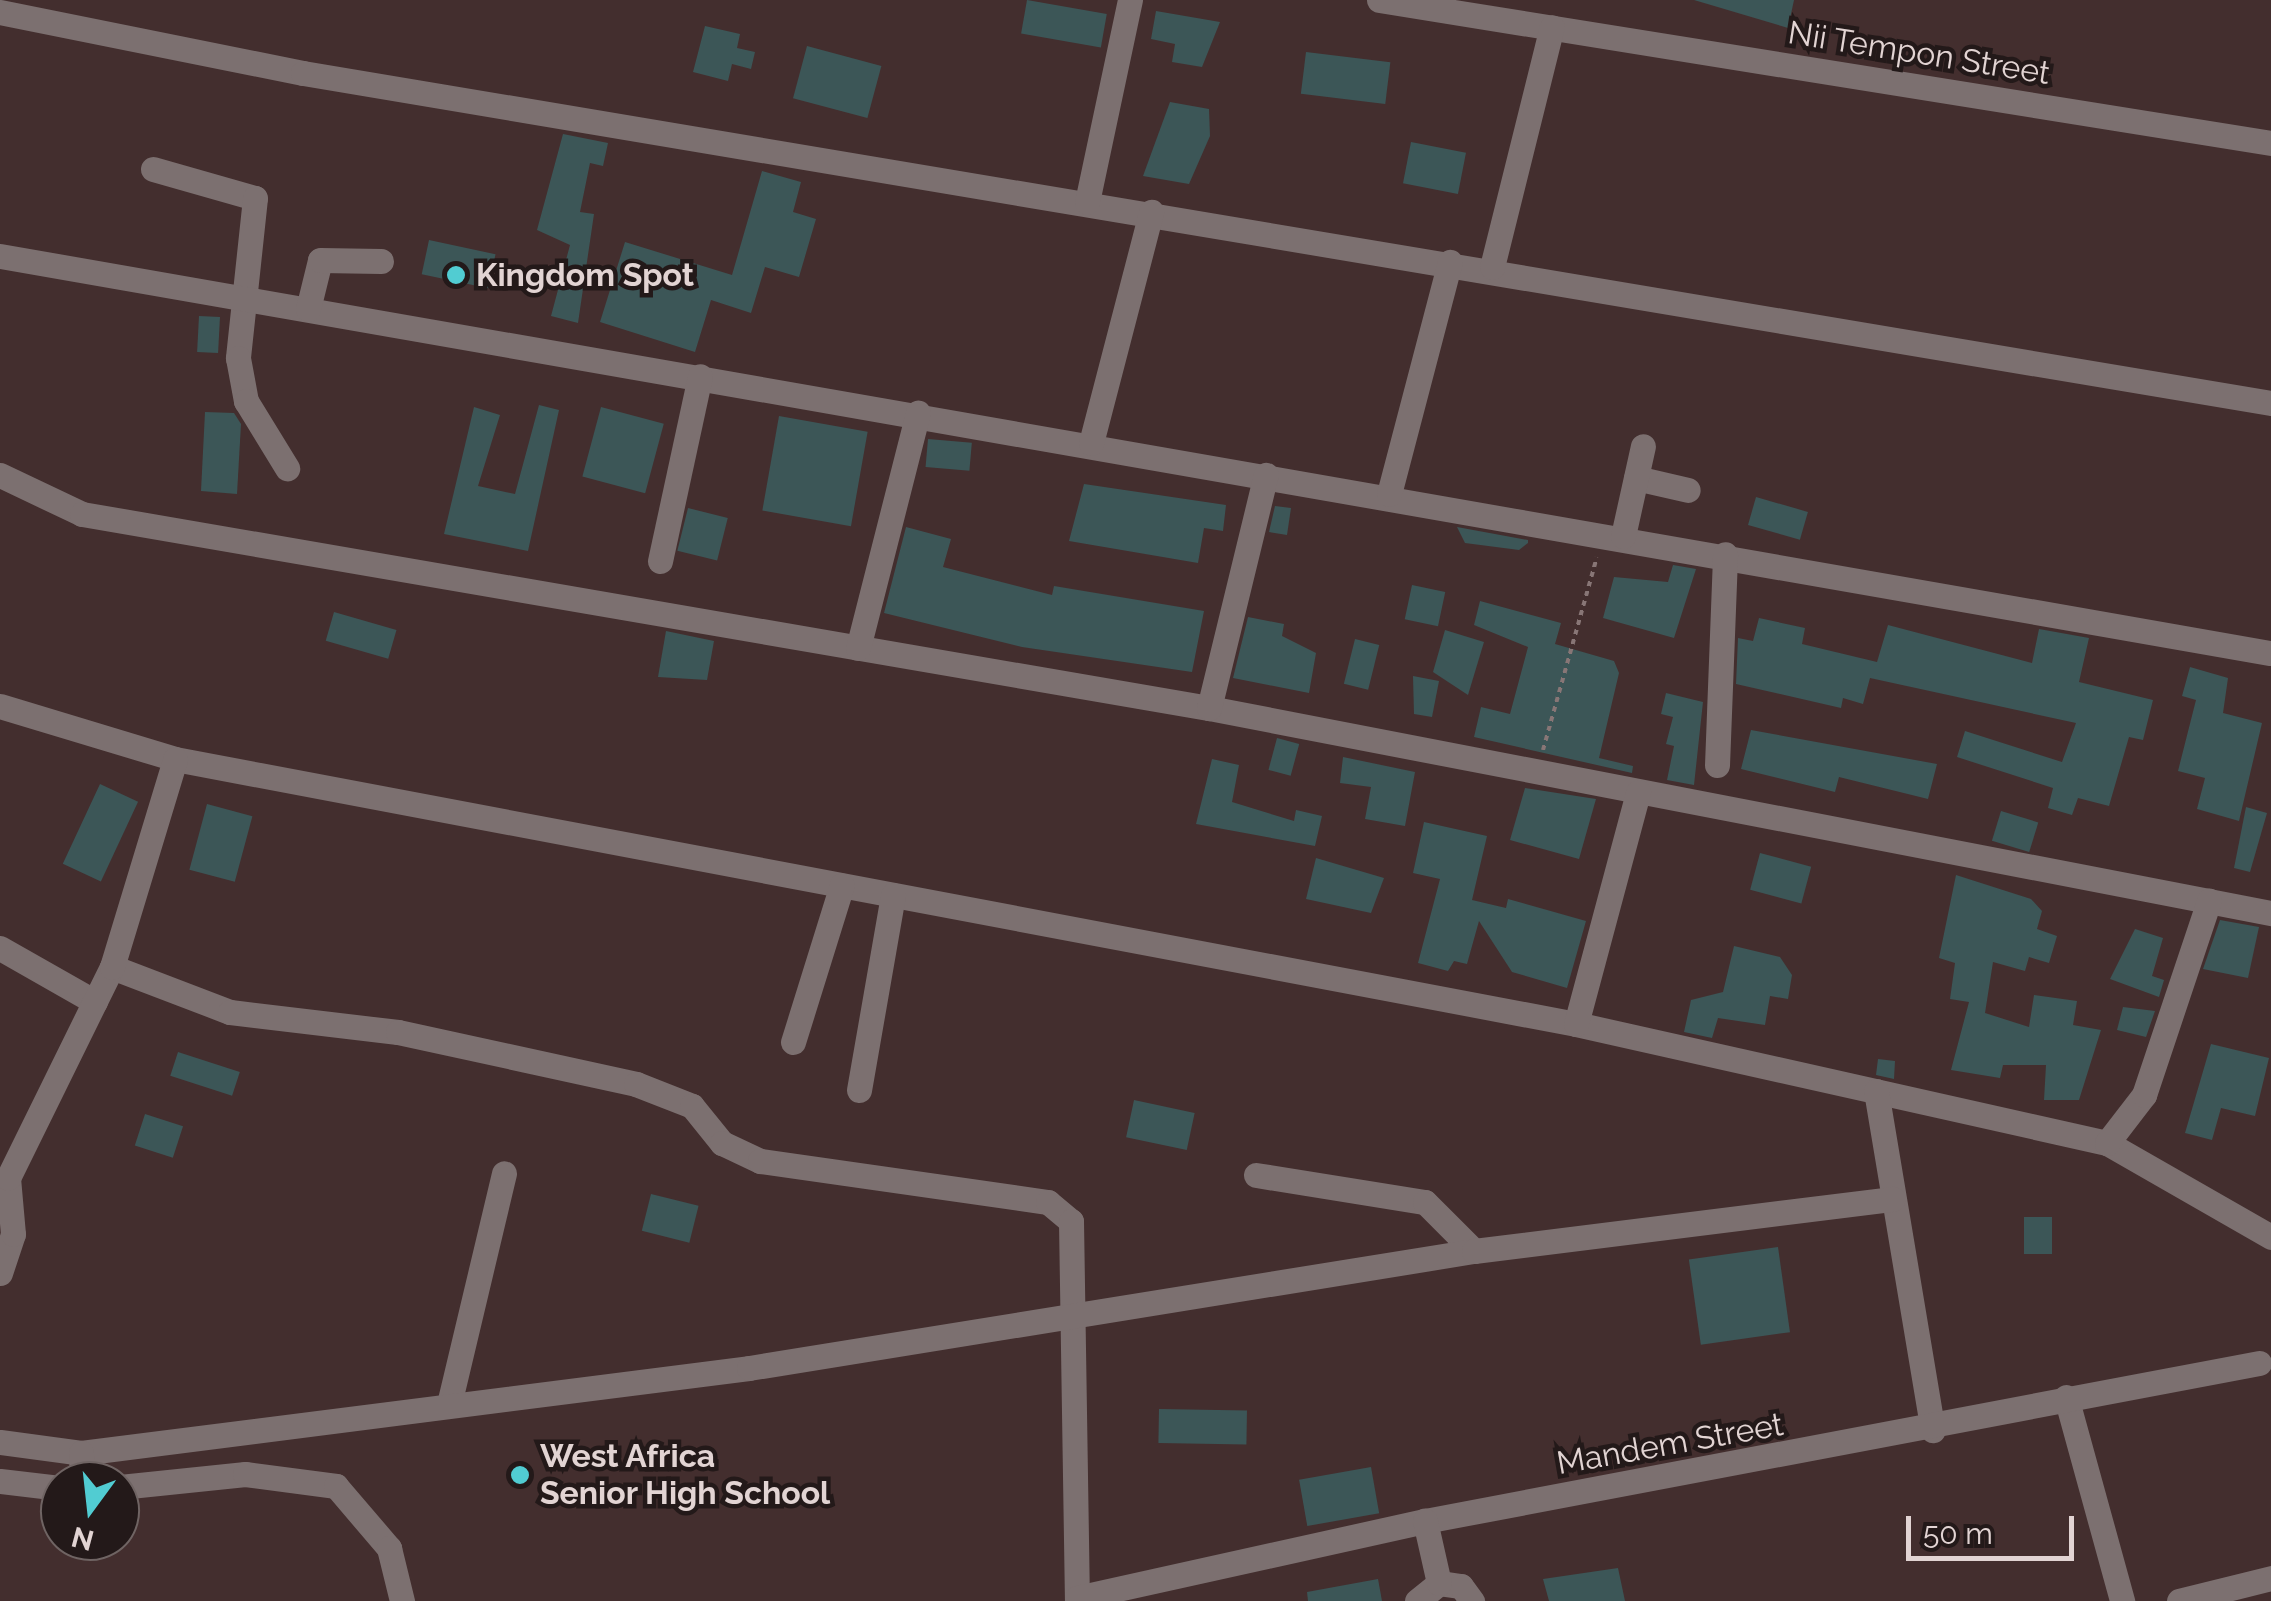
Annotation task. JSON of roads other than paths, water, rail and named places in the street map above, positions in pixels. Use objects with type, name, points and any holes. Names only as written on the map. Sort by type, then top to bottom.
[{"type":"street","points":[[1087,202],[1130,0]]},
{"type":"street","name":"Nii Tempon Street","points":[[1379,0],[2271,143]]},
{"type":"street","points":[[0,12],[304,73],[1492,267],[2271,403]]},
{"type":"street","points":[[1492,267],[1552,27]]},
{"type":"street","points":[[152,169],[255,198],[238,358],[246,401],[287,468]]},
{"type":"street","points":[[1091,442],[1151,212]]},
{"type":"street","points":[[0,256],[1091,442],[1266,476],[1390,494],[2271,653]]},
{"type":"street","points":[[308,309],[320,260],[382,261]]},
{"type":"street","points":[[1390,494],[1450,262]]},
{"type":"street","points":[[660,561],[700,376]]},
{"type":"street","points":[[858,648],[918,413]]},
{"type":"street","points":[[1614,534],[1636,478],[1643,446]]},
{"type":"street","points":[[0,474],[82,514],[1209,708],[2271,912]]},
{"type":"street","points":[[1209,708],[1266,476]]},
{"type":"street","points":[[1636,478],[1688,490]]},
{"type":"street","points":[[1718,764],[1724,554]]},
{"type":"street","points":[[0,706],[175,760],[1576,1024],[2107,1143],[2271,1238]]},
{"type":"street","points":[[0,1273],[13,1234],[8,1178],[112,967],[175,760]]},
{"type":"street","points":[[1576,1024],[1638,792]]},
{"type":"street","points":[[793,1042],[842,885]]},
{"type":"street","points":[[859,1090],[893,895]]},
{"type":"street","points":[[2107,1143],[2144,1095],[2209,901]]},
{"type":"street","points":[[0,948],[95,1002]]},
{"type":"street","points":[[112,967],[230,1012],[398,1032],[636,1084],[692,1106],[722,1144],[760,1161],[1048,1202],[1072,1221],[1077,1599]]},
{"type":"street","points":[[1876,1090],[1933,1430]]},
{"type":"street","points":[[450,1400],[504,1174]]},
{"type":"street","points":[[1256,1175],[1425,1202],[1474,1251]]},
{"type":"street","points":[[0,1442],[81,1452],[450,1400],[749,1368],[1474,1251],[1893,1199]]},
{"type":"street","name":"Mandem Street","points":[[1077,1599],[1425,1521],[1933,1430],[2066,1397],[2259,1363]]},
{"type":"street","points":[[2066,1397],[2122,1601]]},
{"type":"street","points":[[81,1452],[81,1461]]},
{"type":"street","points":[[140,1485],[245,1474],[336,1486],[389,1548],[402,1601]]},
{"type":"street","points":[[0,1480],[40,1485]]},
{"type":"street","points":[[1425,1521],[1439,1584]]},
{"type":"street","points":[[2180,1601],[2271,1578]]},
{"type":"street","points":[[1417,1601],[1439,1584],[1461,1586],[1472,1601]]},
{"type":"place","name":"Kingdom Spot","points":[[456,275]]},
{"type":"place","name":"West Africa Senior High School","points":[[520,1475]]}]
